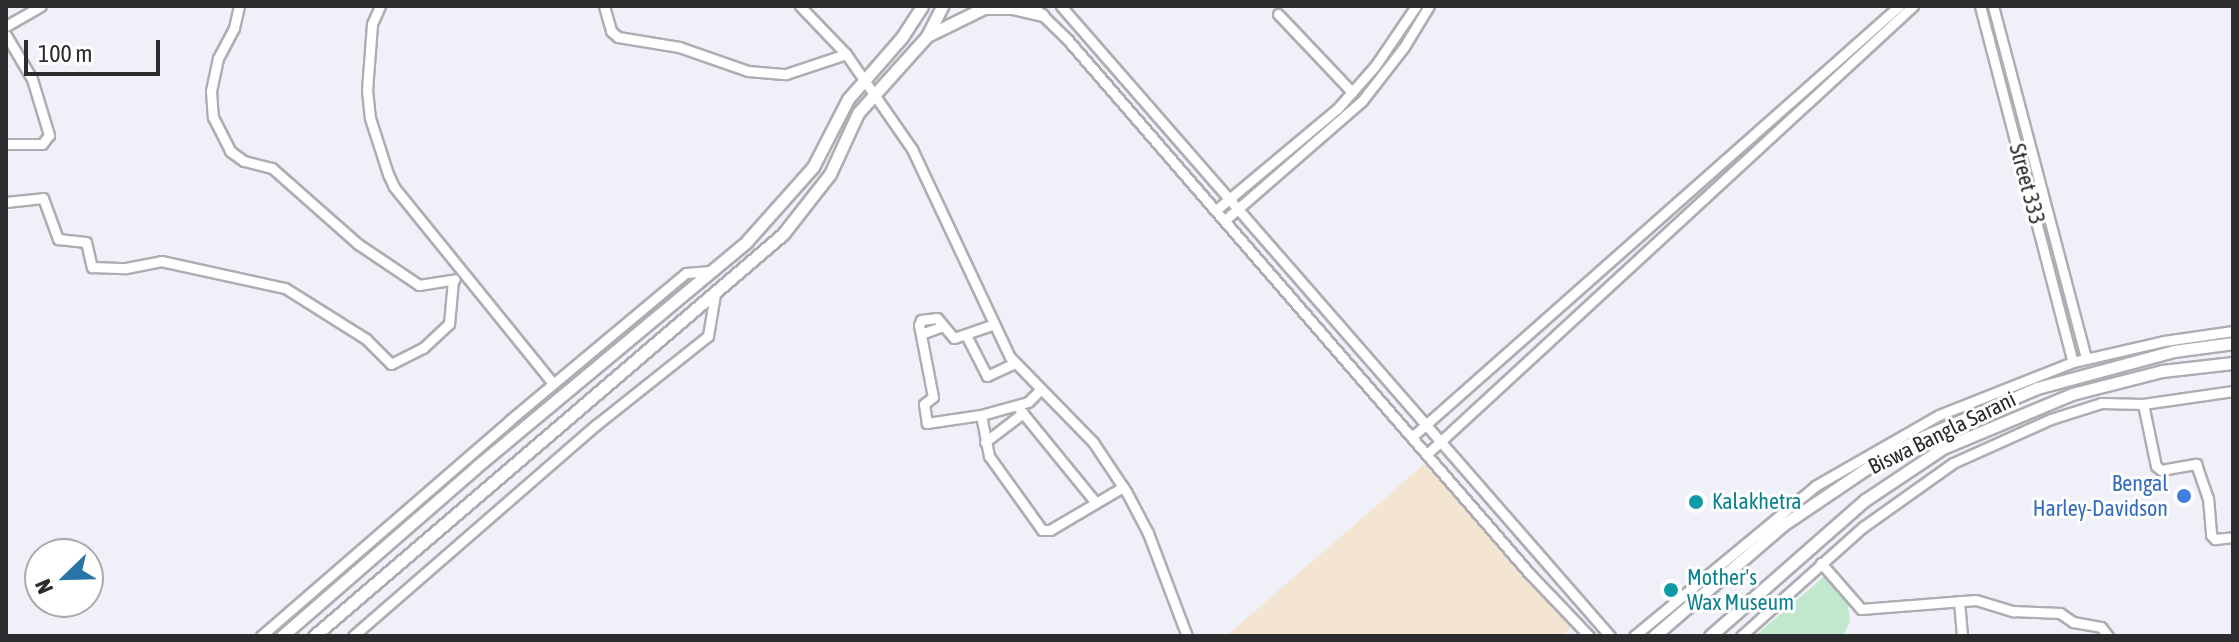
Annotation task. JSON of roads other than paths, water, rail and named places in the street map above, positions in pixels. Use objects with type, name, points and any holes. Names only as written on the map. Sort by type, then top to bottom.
[{"type":"main road","points":[[282,636],[780,208],[813,167],[841,109],[902,37],[922,6]]},
{"type":"main road","points":[[314,636],[715,294],[802,214],[830,174],[858,113],[927,36],[942,6]]},
{"type":"main road","points":[[927,36],[984,8],[1038,11]]},
{"type":"main road","name":"Biswa Bangla Sarani","points":[[1654,636],[1783,525],[1882,458],[1925,436],[2037,388],[2162,354],[2233,343]]},
{"type":"main road","name":"Biswa Bangla Sarani","points":[[1710,636],[1865,500],[1943,448],[2072,394],[2162,371],[2233,363]]},
{"type":"street","points":[[6,26],[41,6]]},
{"type":"street","points":[[239,6],[234,28],[218,58],[211,91],[213,117],[230,151],[244,161],[272,168],[358,244],[419,285],[466,276]]},
{"type":"street","points":[[380,6],[372,24],[367,90],[370,118],[388,174],[394,187],[553,383]]},
{"type":"street","points":[[604,6],[611,31],[618,37],[679,47],[748,71],[786,74],[846,54]]},
{"type":"street","points":[[800,6],[846,54],[918,161],[992,325],[1015,363],[1093,442],[1123,487],[1148,533],[1187,636]]},
{"type":"street","points":[[1061,6],[1610,636]]},
{"type":"street","points":[[1216,210],[1337,109],[1394,41],[1416,6]]},
{"type":"street","points":[[1225,220],[1362,101],[1404,47],[1429,6]]},
{"type":"street","points":[[1413,436],[1899,6]]},
{"type":"street","points":[[1428,453],[1913,6]]},
{"type":"street","name":"Street 333","points":[[1980,6],[2073,362]]},
{"type":"street","name":"Street 333","points":[[1993,6],[2086,359]]},
{"type":"street","points":[[1038,11],[1067,39],[1530,574],[1589,636]]},
{"type":"street","points":[[1278,14],[1352,92]]},
{"type":"street","points":[[6,35],[32,79],[49,135],[42,144],[6,144]]},
{"type":"street","points":[[6,202],[41,196],[58,239],[86,242],[92,267],[126,268],[161,261],[285,288],[366,339],[391,364],[423,348],[449,324],[453,280]]},
{"type":"street","points":[[261,636],[553,383],[686,273],[710,271]]},
{"type":"street","points":[[353,636],[596,425],[708,336],[715,294]]},
{"type":"street","points":[[992,325],[954,338],[937,318],[921,320],[933,397],[924,404],[927,423],[1020,410]]},
{"type":"street","points":[[1634,636],[1815,486],[1939,415],[2073,362],[2164,341],[2233,331]]},
{"type":"street","points":[[966,335],[986,375],[1015,363]]},
{"type":"street","points":[[985,442],[1041,389]]},
{"type":"street","points":[[1741,636],[1821,563],[1896,501],[1953,463],[2101,403],[2143,404],[2233,391]]},
{"type":"street","points":[[2143,404],[2156,466],[2161,470],[2196,464],[2208,498],[2212,538],[2233,537]]},
{"type":"street","points":[[1020,410],[1096,503]]},
{"type":"street","points":[[981,415],[989,456],[1045,531],[1123,487]]},
{"type":"street","points":[[1821,563],[1861,609],[1976,600],[2013,611],[2060,613],[2073,622],[2096,624],[2108,636]]},
{"type":"street","points":[[1959,601],[1962,636]]},
{"type":"place","name":"Bengal Harley-Davidson","points":[[2184,496]]},
{"type":"place","name":"Kalakhetra","points":[[1696,502]]},
{"type":"place","name":"Mother's Wax Museum","points":[[1671,590]]}]
